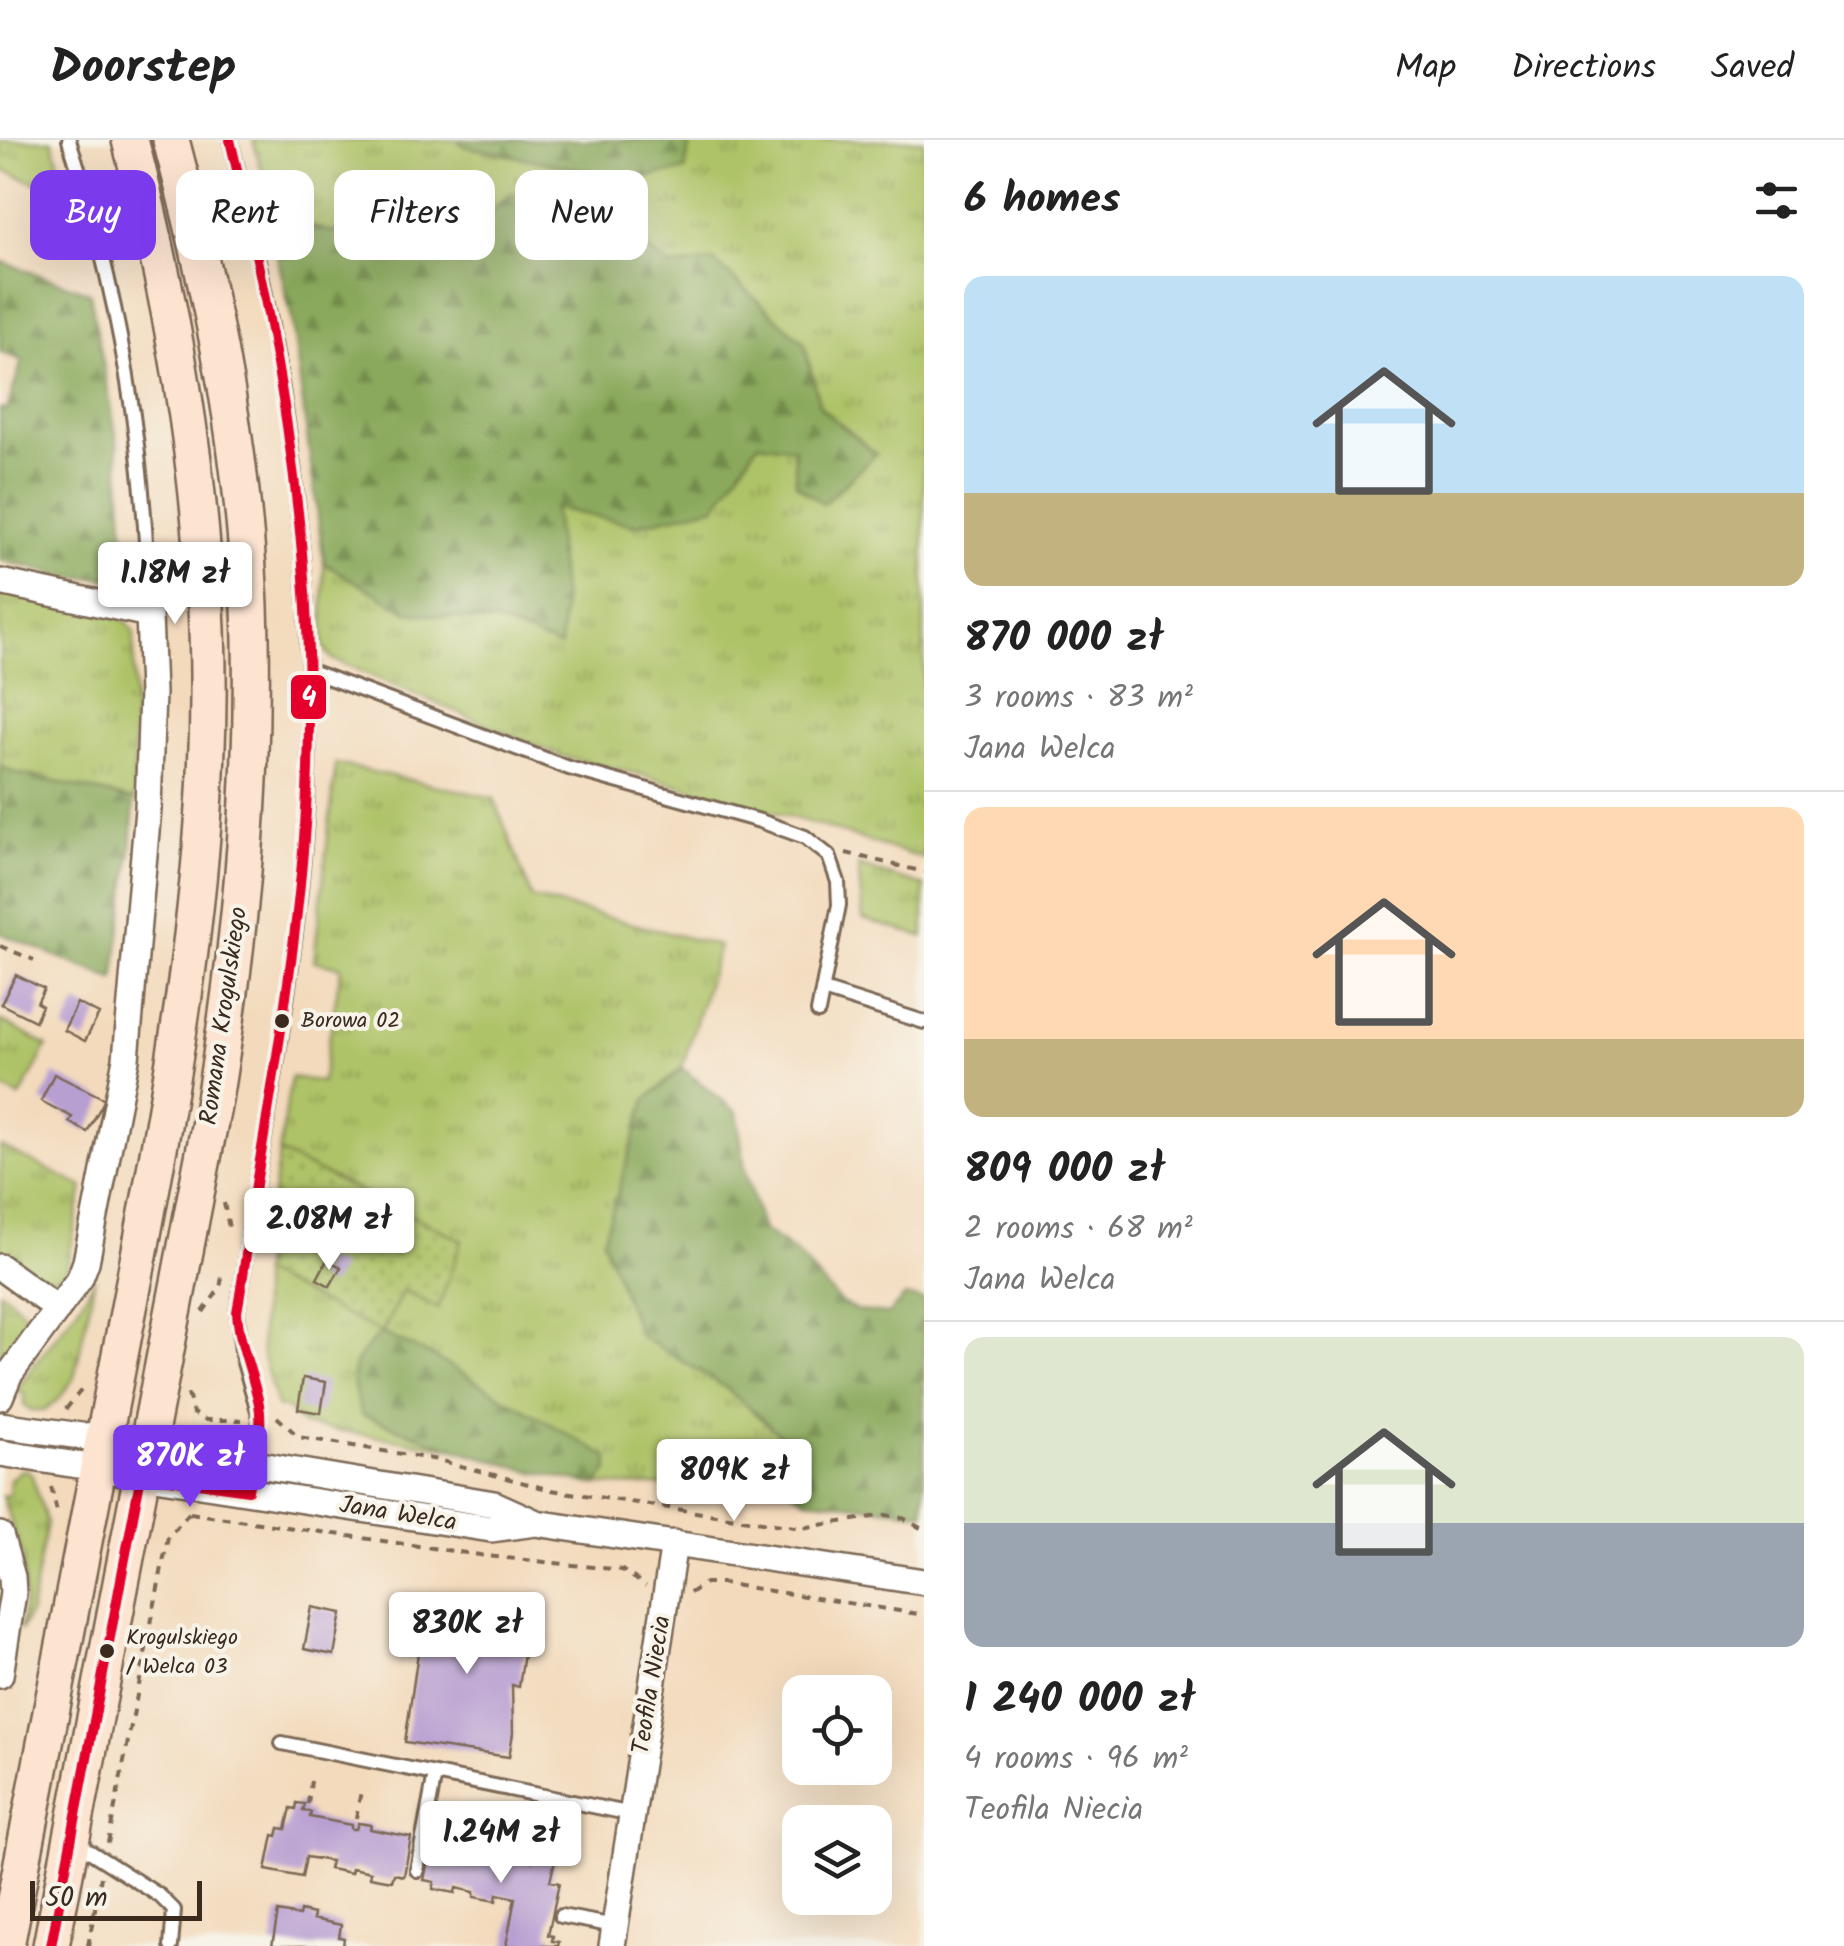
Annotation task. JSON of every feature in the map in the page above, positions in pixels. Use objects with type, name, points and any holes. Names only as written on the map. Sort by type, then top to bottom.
[{"type":"main road","name":"Romana Krogulskiego","points":[[6,1946],[182,1021],[203,824],[208,632],[196,476],[182,372],[157,244],[130,140]]},
{"type":"main road","name":"Romana Krogulskiego","points":[[51,1946],[214,1106],[235,972],[248,823],[252,636],[238,472],[222,364],[196,236],[171,140]]},
{"type":"street","points":[[0,582],[149,614],[152,693],[148,809],[126,1060],[86,1262],[80,1278],[9,1375],[0,1397]]},
{"type":"street","points":[[0,1267],[58,1309]]},
{"type":"street","points":[[0,1425],[143,1461]]},
{"type":"street","points":[[0,1453],[101,1453]]},
{"type":"street","name":"Jana Welca","points":[[143,1461],[254,1464],[494,1504],[536,1523]]},
{"type":"street","name":"Jana Welca","points":[[143,1461],[248,1490],[491,1529],[536,1523],[924,1582]]},
{"type":"street","points":[[0,1535],[13,1594],[0,1675]]},
{"type":"street","name":"Teofila Niecia","points":[[614,1936],[674,1543]]},
{"type":"lane","points":[[68,140],[102,255],[134,426],[149,614]]},
{"type":"lane","points":[[230,140],[264,282],[285,396],[300,532],[308,670],[306,800],[292,973],[237,1312],[240,1346],[260,1418],[248,1490]]},
{"type":"lane","points":[[308,670],[569,768],[760,821],[805,838],[829,856],[838,882],[839,905],[818,1012]]},
{"type":"lane","points":[[822,990],[924,1022]]},
{"type":"lane","points":[[282,1744],[632,1814]]},
{"type":"lane","points":[[417,1870],[435,1774]]},
{"type":"lane","points":[[71,1840],[160,1896],[174,1910],[171,1946]]},
{"type":"lane","points":[[560,1916],[614,1936]]},
{"type":"path","points":[[829,856],[843,852],[924,872]]},
{"type":"path","points":[[0,946],[34,960]]},
{"type":"path","points":[[273,1416],[299,1437],[438,1460],[551,1490],[801,1528],[886,1515],[903,1518],[924,1530]]},
{"type":"path","points":[[206,1420],[248,1419]]},
{"type":"path","points":[[107,1850],[168,1538],[190,1513],[487,1556],[622,1570],[638,1584],[656,1589]]},
{"type":"path","points":[[685,1593],[694,1592],[705,1583],[721,1583],[924,1615]]},
{"type":"path","points":[[308,1804],[312,1781]]},
{"type":"path","points":[[356,1818],[361,1791]]},
{"type":"path","points":[[491,1843],[496,1817]]},
{"type":"path","points":[[540,1851],[544,1826]]},
{"type":"path","points":[[88,1946],[103,1869]]},
{"type":"green space","points":[[0,140],[52,140],[61,170],[30,170],[30,181],[0,169]]},
{"type":"green space","points":[[253,140],[458,140],[464,146],[584,170],[515,170],[515,194],[510,194],[495,208],[495,170],[334,170],[334,232],[314,227],[314,170],[261,170]]},
{"type":"green space","points":[[458,140],[690,140],[685,171],[648,176],[648,170],[584,170],[464,146]]},
{"type":"green space","points":[[690,140],[924,140],[924,859],[812,823],[561,756],[332,659],[323,646],[324,563],[408,612],[500,623],[560,646],[563,605],[554,508],[636,525],[715,506],[758,443],[876,454],[820,407],[804,343],[778,321],[671,267],[648,250],[648,176],[685,171]]},
{"type":"green space","points":[[510,194],[515,194],[515,260],[648,260],[648,250],[671,267],[714,261],[804,343],[820,407],[876,454],[823,504],[796,484],[794,448],[758,443],[716,506],[636,525],[554,508],[563,605],[560,647],[500,623],[408,612],[324,563],[291,315],[278,260],[314,260],[314,227],[334,232],[334,260],[448,260],[469,265],[471,260],[495,260],[495,208]]},
{"type":"green space","points":[[0,261],[90,293],[117,440],[127,579],[67,577],[0,560],[0,408],[7,410],[22,360],[0,352]]},
{"type":"green space","points":[[0,590],[123,618],[134,632],[134,800],[0,766]]},
{"type":"green space","points":[[336,764],[494,798],[532,898],[719,946],[682,1068],[646,1100],[630,1154],[639,1335],[725,1387],[794,1447],[787,1487],[597,1485],[608,1470],[608,1458],[434,1357],[382,1333],[403,1290],[437,1308],[462,1240],[279,1153],[291,1077],[322,1082],[341,967],[314,961]]},
{"type":"green space","points":[[0,766],[134,800],[114,980],[0,933]]},
{"type":"green space","points":[[858,866],[924,886],[924,937],[863,919]]},
{"type":"green space","points":[[0,1020],[47,1046],[20,1097],[0,1087]]},
{"type":"green space","points":[[682,1068],[737,1112],[745,1170],[763,1230],[795,1252],[840,1302],[858,1311],[888,1314],[905,1296],[924,1300],[924,1513],[807,1499],[787,1487],[794,1447],[725,1387],[639,1335],[603,1240],[646,1100]]},
{"type":"green space","points":[[0,1146],[83,1187],[66,1272],[47,1281],[0,1255]]},
{"type":"green space","points":[[279,1153],[462,1240],[438,1308],[403,1290],[382,1333],[261,1273]]},
{"type":"green space","points":[[261,1273],[382,1333],[362,1415],[452,1448],[304,1425],[287,1409],[277,1406],[261,1350]]},
{"type":"green space","points":[[95,1278],[74,1378],[45,1410],[31,1410],[24,1404],[24,1393],[16,1392]]},
{"type":"green space","points":[[0,1291],[21,1309],[26,1323],[0,1359]]},
{"type":"green space","points":[[382,1333],[434,1357],[609,1458],[608,1470],[597,1485],[534,1472],[452,1448],[362,1415],[354,1389],[354,1369],[363,1351]]},
{"type":"green space","points":[[28,1470],[32,1476],[47,1523],[30,1612],[20,1631],[25,1598],[23,1556],[2,1496],[9,1495],[10,1479]]},
{"type":"building","points":[[16,975],[44,989],[35,1021],[1,1004]]},
{"type":"building","points":[[77,1003],[99,1014],[85,1041],[64,1030]]},
{"type":"building","points":[[54,1074],[105,1099],[87,1132],[69,1122],[72,1117],[41,1101]]},
{"type":"building","points":[[327,1260],[341,1267],[330,1286],[317,1279]]},
{"type":"building","points":[[303,1378],[326,1382],[321,1413],[298,1409]]},
{"type":"building","points":[[426,1598],[535,1614],[533,1628],[528,1627],[519,1687],[512,1685],[509,1757],[405,1742]]},
{"type":"building","points":[[312,1607],[342,1613],[334,1655],[304,1649]]},
{"type":"building","points":[[297,1803],[305,1804],[303,1811],[311,1812],[310,1817],[351,1825],[351,1829],[356,1829],[358,1823],[371,1825],[370,1829],[411,1837],[404,1876],[394,1874],[392,1881],[370,1877],[371,1872],[329,1869],[331,1861],[306,1857],[302,1877],[266,1870],[273,1835],[277,1836],[279,1828],[286,1829],[291,1808],[296,1809]]},
{"type":"building","points":[[432,1841],[487,1849],[485,1855],[533,1861],[534,1856],[542,1858],[543,1851],[551,1852],[549,1859],[555,1860],[550,1881],[559,1883],[548,1935],[559,1942],[558,1946],[506,1946],[515,1898],[497,1894],[496,1901],[456,1888],[455,1893],[433,1889],[434,1882],[424,1880]]},
{"type":"building","points":[[300,1911],[314,1914],[313,1919],[341,1925],[339,1937],[344,1938],[343,1946],[272,1946],[278,1912],[299,1916]]},
{"type":"transit line","name":"4","points":[[51,1946],[141,1475],[248,1490],[259,1437],[259,1404],[237,1312],[299,893],[308,776],[308,644],[304,571],[287,427],[262,283],[230,140]]},
{"type":"place","name":"Borowa 02","points":[[282,1021]]},
{"type":"place","name":"Krogulskiego / Welca 03","points":[[107,1651]]}]
